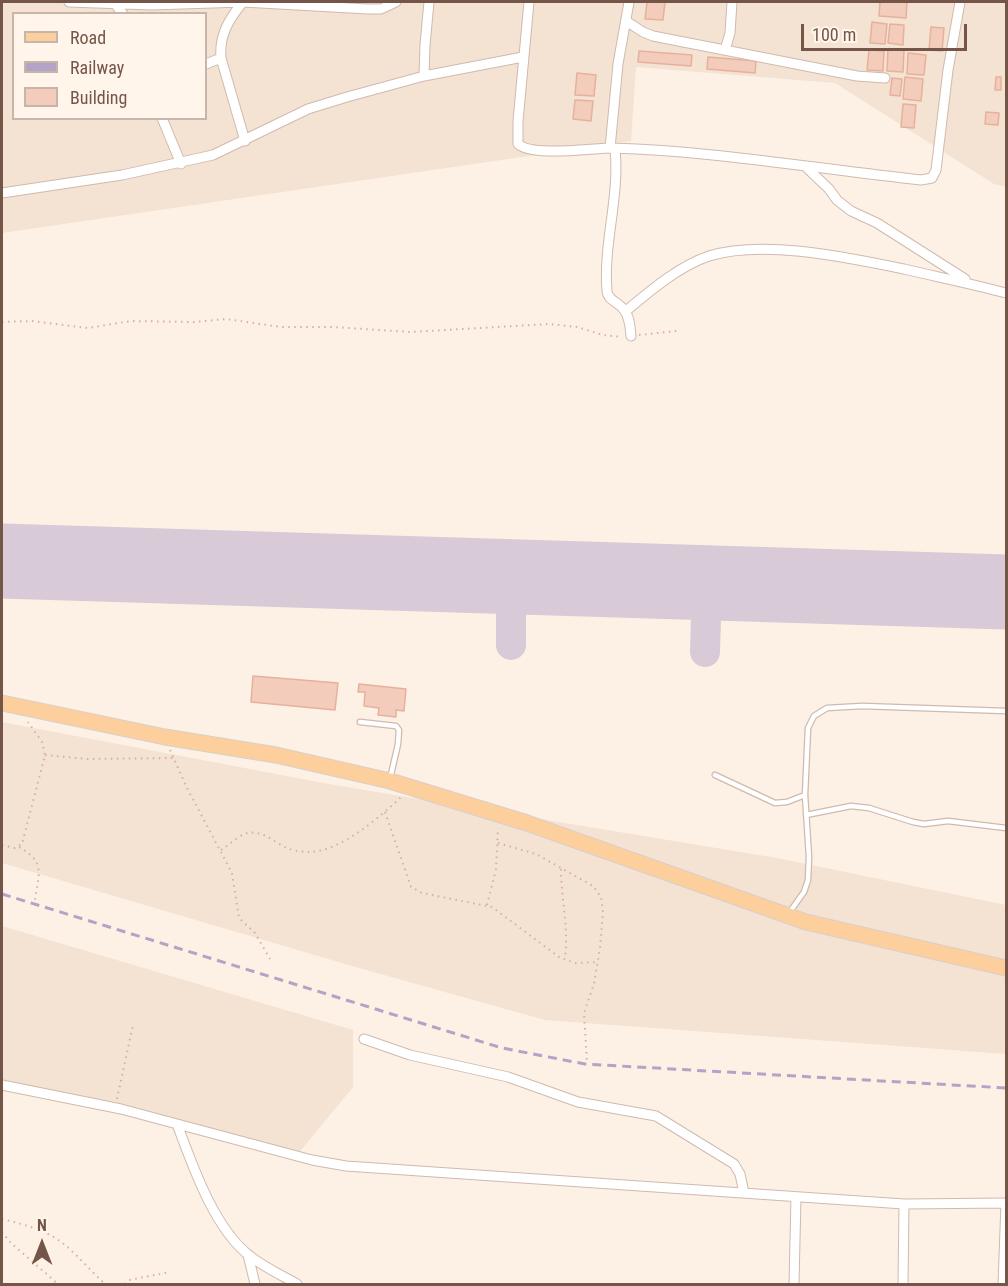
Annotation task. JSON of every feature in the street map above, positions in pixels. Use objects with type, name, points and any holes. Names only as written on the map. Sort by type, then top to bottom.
[{"type":"main road","points":[[9,704],[165,737],[276,755],[390,781],[497,813],[806,922],[1006,968]]},
{"type":"street","points":[[69,2],[152,6],[196,2],[243,2],[381,9],[396,2]]},
{"type":"street","points":[[243,2],[231,18],[220,47],[221,58],[245,141]]},
{"type":"street","points":[[424,76],[429,2]]},
{"type":"street","points":[[529,2],[518,121],[518,144],[528,150],[612,148],[696,153],[921,180],[932,178],[936,170],[948,70],[960,2]]},
{"type":"street","points":[[628,2],[618,64],[612,148],[617,182],[606,263],[609,299],[626,311],[631,336]]},
{"type":"street","points":[[725,50],[730,33],[732,2]]},
{"type":"street","points":[[115,4],[121,12]]},
{"type":"street","points":[[626,21],[648,35],[857,76],[885,78]]},
{"type":"street","points":[[2,193],[122,176],[182,164],[213,155],[308,109],[424,76],[523,57]]},
{"type":"street","points":[[207,64],[221,58]]},
{"type":"street","points":[[163,120],[182,164]]},
{"type":"street","points":[[807,168],[837,200],[851,211],[877,223],[973,284]]},
{"type":"street","points":[[626,311],[654,288],[708,256],[737,251],[772,250],[837,255],[1006,293]]},
{"type":"street","points":[[364,1039],[410,1055],[508,1077],[578,1102],[656,1116],[735,1164],[740,1174],[744,1193]]},
{"type":"street","points":[[2,1085],[116,1107],[312,1160],[346,1166],[904,1204],[1006,1203],[1004,1284]]},
{"type":"street","points":[[177,1124],[210,1203],[230,1235],[248,1255],[297,1284]]},
{"type":"street","points":[[794,1284],[796,1197]]},
{"type":"street","points":[[903,1284],[904,1204]]},
{"type":"street","points":[[248,1255],[255,1284]]},
{"type":"lane","points":[[787,915],[804,892],[808,880],[809,857],[805,795],[808,728],[814,716],[827,708],[862,706],[1006,711]]},
{"type":"lane","points":[[360,722],[396,726],[399,730],[390,781]]},
{"type":"lane","points":[[715,775],[775,802],[787,802],[805,795]]},
{"type":"lane","points":[[806,815],[851,806],[869,808],[924,824],[957,821],[1006,828]]},
{"type":"path","points":[[2,322],[32,321],[88,328],[131,321],[186,322],[226,319],[281,327],[333,327],[410,332],[549,324],[577,327],[617,337],[677,331]]},
{"type":"path","points":[[9,704],[42,742],[45,755],[23,840],[19,847]]},
{"type":"path","points":[[165,737],[194,802],[232,873],[239,918],[255,933],[270,960]]},
{"type":"path","points":[[45,755],[88,759],[174,758]]},
{"type":"path","points":[[221,850],[238,838],[252,832],[260,833],[295,850],[316,851],[344,840],[385,812],[413,788]]},
{"type":"path","points":[[385,812],[411,887],[422,893],[487,906],[565,959],[575,963],[598,962]]},
{"type":"path","points":[[487,906],[496,869],[497,813]]},
{"type":"path","points":[[498,843],[536,854],[593,886],[601,897],[603,912],[598,962],[594,984],[584,1013],[587,1062]]},
{"type":"path","points":[[2,845],[19,847],[34,856],[38,863],[35,901]]},
{"type":"path","points":[[561,869],[561,893],[567,932],[565,959]]},
{"type":"path","points":[[116,1107],[134,1026]]},
{"type":"path","points":[[2,1219],[36,1228],[54,1237],[105,1284]]},
{"type":"path","points":[[2,1232],[24,1256],[58,1284]]},
{"type":"path","points":[[125,1284],[129,1280],[170,1272]]},
{"type":"shaded area","points":[[2,2],[1006,2],[1006,187],[994,184],[835,83],[636,67],[631,141],[2,233]]},
{"type":"shaded area","points":[[2,722],[334,785],[777,858],[1006,905],[1006,1054],[545,1020],[2,863]]},
{"type":"shaded area","points":[[2,926],[353,1030],[353,1087],[297,1155],[5,1087],[2,1098]]},
{"type":"building","points":[[647,2],[665,2],[663,20],[645,19]]},
{"type":"building","points":[[880,2],[907,2],[906,18],[879,16]]},
{"type":"building","points":[[872,22],[887,24],[885,44],[870,43]]},
{"type":"building","points":[[890,24],[904,25],[903,45],[888,43]]},
{"type":"building","points":[[931,27],[944,28],[942,51],[929,50]]},
{"type":"building","points":[[888,49],[904,50],[903,72],[887,71]]},
{"type":"building","points":[[869,50],[884,51],[883,71],[867,70]]},
{"type":"building","points":[[639,51],[692,55],[691,66],[638,62]]},
{"type":"building","points":[[908,53],[926,55],[924,75],[907,74]]},
{"type":"building","points":[[708,57],[756,61],[755,73],[707,69]]},
{"type":"building","points":[[577,73],[596,75],[594,96],[575,95]]},
{"type":"building","points":[[905,77],[923,79],[921,101],[903,99]]},
{"type":"building","points":[[996,77],[1001,77],[1001,90],[995,90]]},
{"type":"building","points":[[892,78],[902,79],[900,96],[890,95]]},
{"type":"building","points":[[575,100],[593,101],[591,121],[573,119]]},
{"type":"building","points":[[903,104],[916,105],[914,128],[901,127]]},
{"type":"building","points":[[986,112],[999,113],[998,125],[985,124]]},
{"type":"building","points":[[253,676],[338,683],[335,710],[251,702]]},
{"type":"building","points":[[359,684],[406,689],[404,711],[396,710],[396,717],[378,715],[379,708],[364,706],[365,692],[358,692]]},
{"type":"taxiway","points":[[511,577],[511,645]]},
{"type":"taxiway","points":[[705,652],[707,583]]},
{"type":"runway","points":[[2,561],[1006,592]]},
{"type":"railway","points":[[2,894],[502,1048],[585,1064],[1006,1088]]}]
